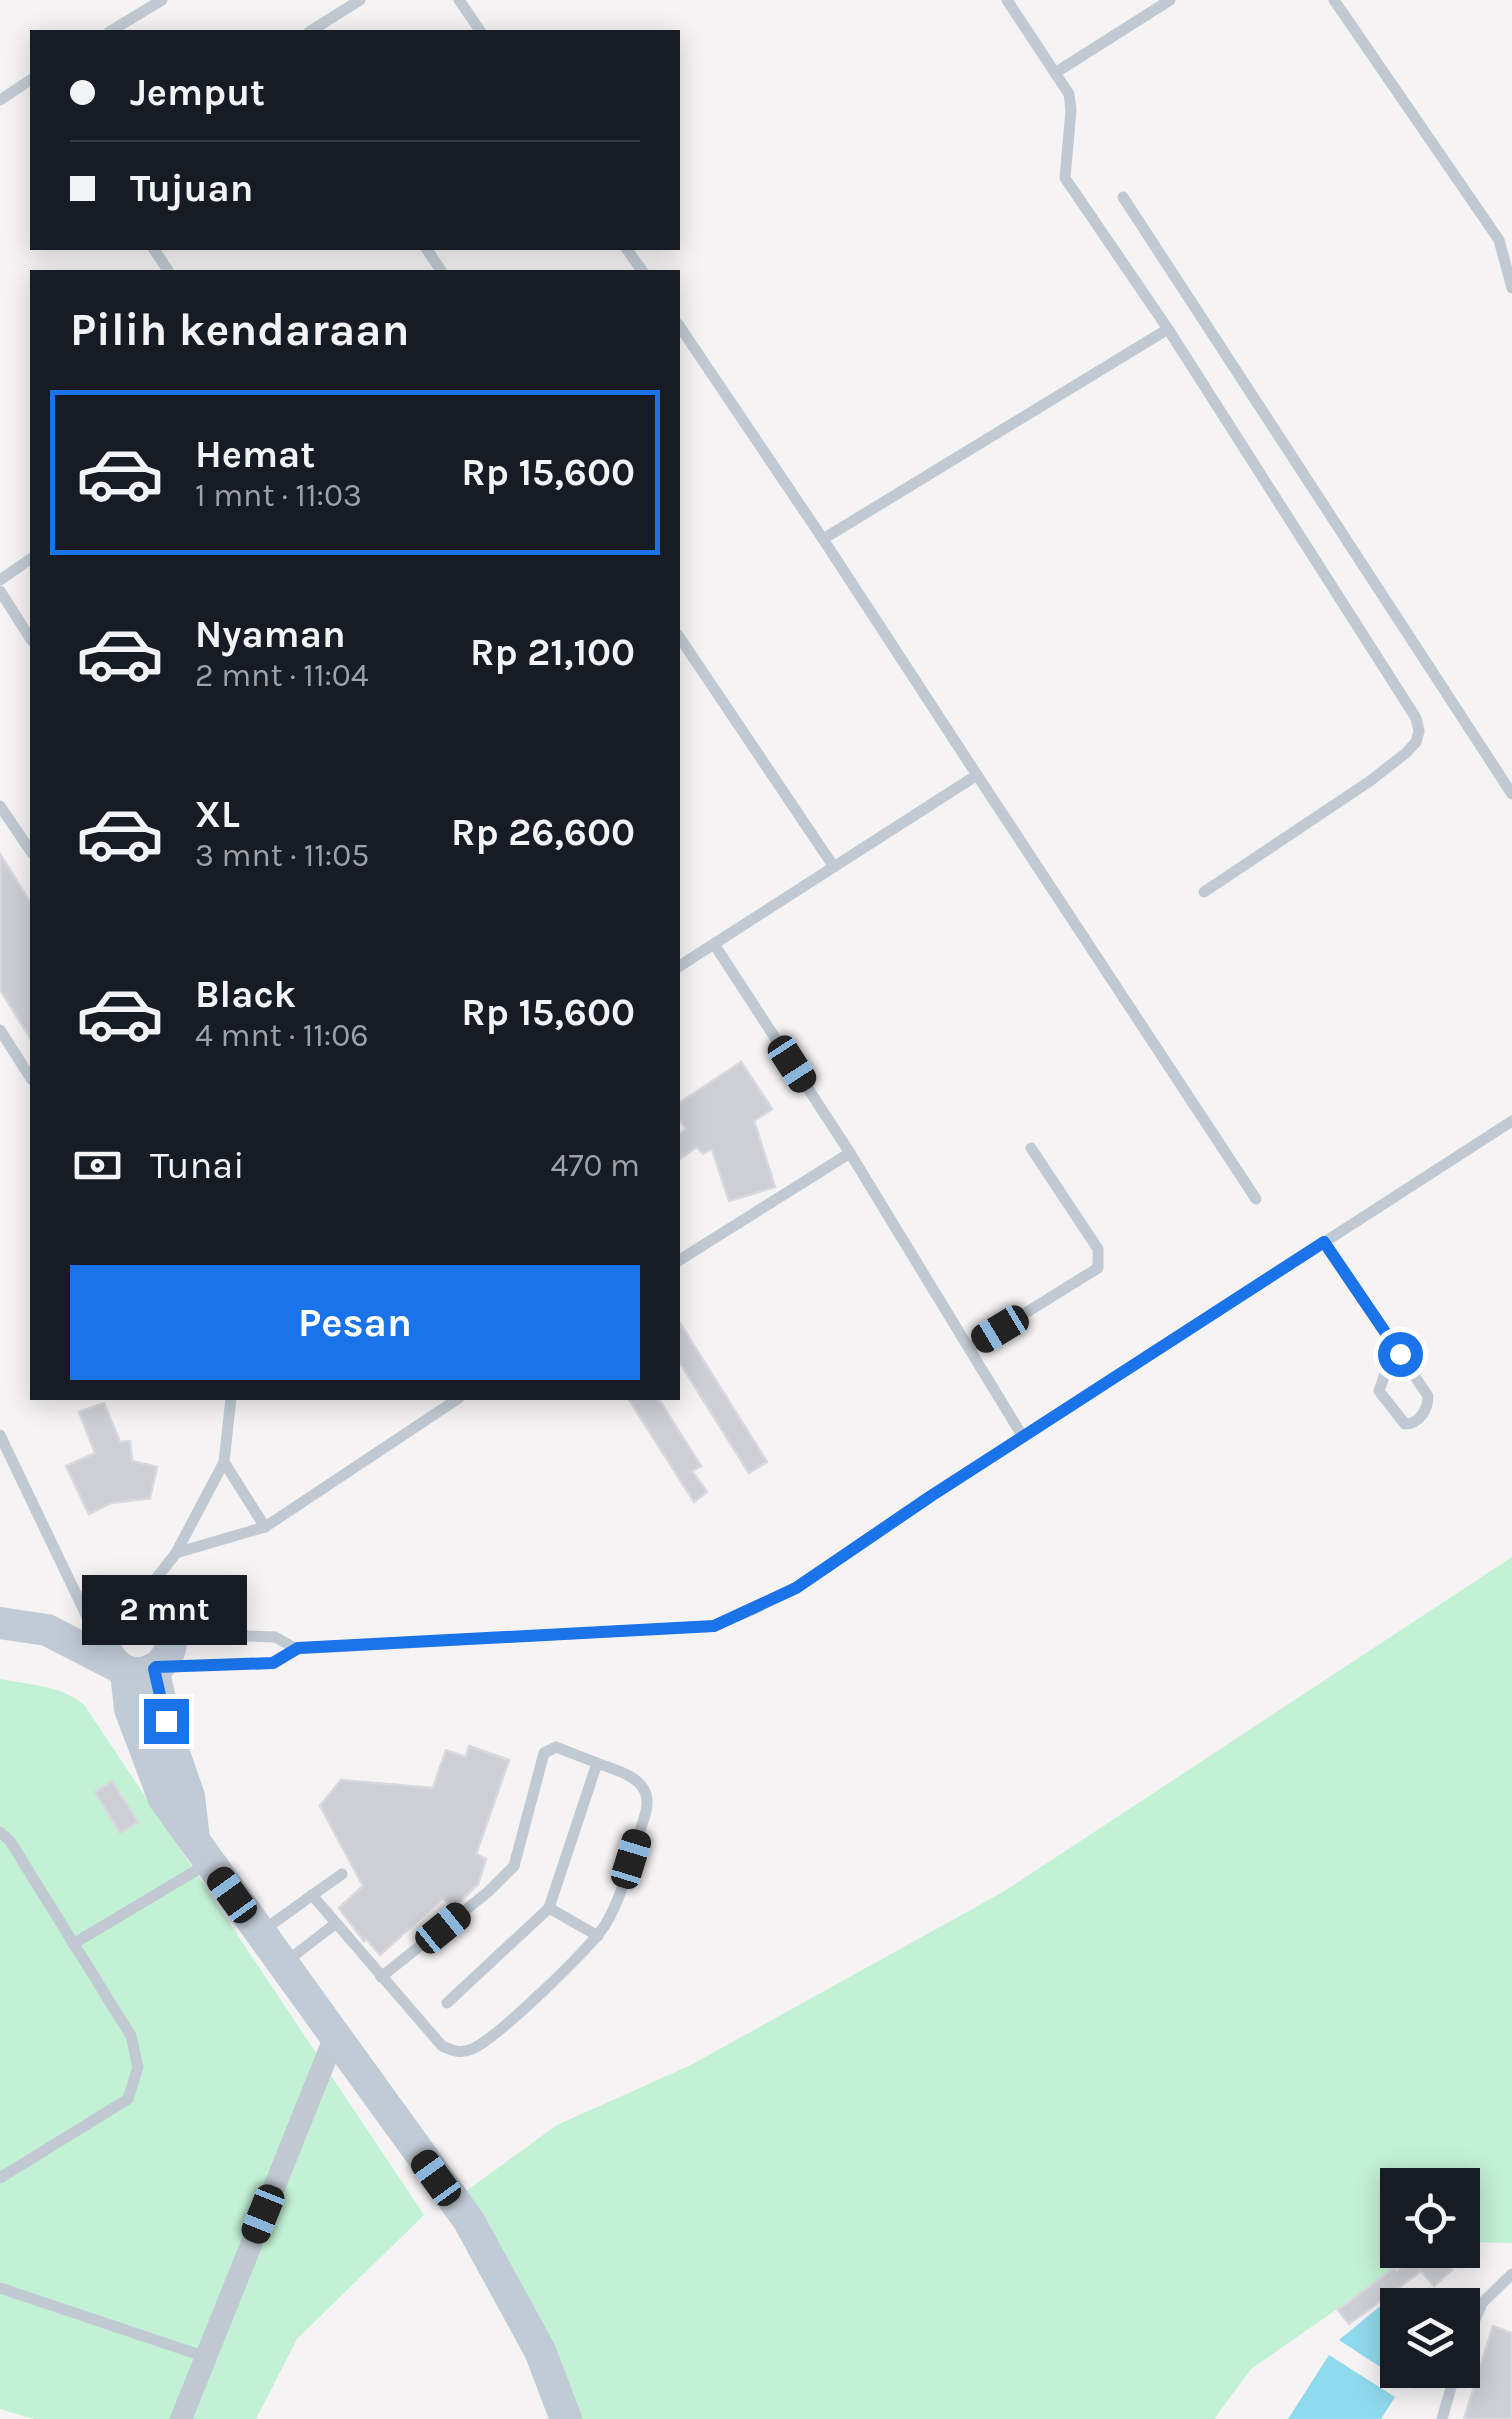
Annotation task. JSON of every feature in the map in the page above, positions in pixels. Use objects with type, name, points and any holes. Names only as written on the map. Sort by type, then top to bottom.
[{"type":"main road","points":[[46,1630],[114,1614],[154,1611],[167,1624],[168,1652],[139,1669]]},
{"type":"main road","points":[[114,1614],[106,1630],[106,1651],[139,1669],[190,1796],[202,1852],[469,2221],[540,2351],[566,2419]]},
{"type":"main road","points":[[0,1624],[46,1630],[139,1669]]},
{"type":"street","points":[[181,2419],[335,2036]]},
{"type":"lane","points":[[313,30],[360,0]]},
{"type":"lane","points":[[459,0],[480,30]]},
{"type":"lane","points":[[1007,0],[1069,94],[1065,178],[1168,329],[1416,718],[1420,731],[1406,753],[1370,781],[1204,892]]},
{"type":"lane","points":[[1055,72],[1170,0]]},
{"type":"lane","points":[[1334,0],[1499,240],[1512,288]]},
{"type":"lane","points":[[111,30],[156,1]]},
{"type":"lane","points":[[0,100],[30,80]]},
{"type":"lane","points":[[1123,197],[1512,794]]},
{"type":"lane","points":[[680,327],[1256,1199]]},
{"type":"lane","points":[[823,539],[1168,329]]},
{"type":"lane","points":[[0,580],[30,559]]},
{"type":"lane","points":[[0,590],[30,637]]},
{"type":"lane","points":[[680,637],[834,867]]},
{"type":"lane","points":[[680,966],[977,775]]},
{"type":"lane","points":[[0,806],[30,850]]},
{"type":"lane","points":[[714,944],[850,1153],[1023,1437]]},
{"type":"lane","points":[[0,1030],[30,1077]]},
{"type":"lane","points":[[139,1669],[273,1663],[298,1648],[714,1626],[796,1588],[1512,1121]]},
{"type":"lane","points":[[969,1348],[1092,1274],[1100,1261],[1098,1249],[1031,1148]]},
{"type":"lane","points":[[680,1260],[850,1153]]},
{"type":"lane","points":[[1324,1242],[1357,1288],[1380,1323],[1400,1354],[1429,1399],[1421,1417],[1411,1424],[1404,1424],[1380,1391],[1386,1368],[1400,1354]]},
{"type":"lane","points":[[0,1435],[114,1614],[176,1553],[224,1462],[231,1400]]},
{"type":"lane","points":[[176,1553],[265,1526],[457,1400]]},
{"type":"lane","points":[[224,1462],[265,1526]]},
{"type":"lane","points":[[170,1633],[275,1637],[298,1648]]},
{"type":"lane","points":[[312,1895],[335,1924],[442,2046],[456,2052],[470,2050],[488,2039],[598,1936],[622,1887],[648,1803],[646,1793],[634,1778],[597,1763],[556,1747],[544,1752],[514,1866],[488,1892],[382,1977]]},
{"type":"lane","points":[[447,2003],[548,1908],[597,1763]]},
{"type":"lane","points":[[0,1832],[10,1841],[131,2036],[138,2067],[128,2098],[0,2178]]},
{"type":"lane","points":[[73,1944],[202,1852]]},
{"type":"lane","points":[[262,1931],[342,1874]]},
{"type":"lane","points":[[548,1908],[598,1936]]},
{"type":"lane","points":[[284,1964],[335,1924]]},
{"type":"lane","points":[[1480,2309],[1512,2274]]},
{"type":"lane","points":[[0,2288],[206,2358]]},
{"type":"lane","points":[[1442,2419],[1451,2388]]},
{"type":"green space","points":[[1512,1557],[1512,2243],[1480,2242],[1480,2168],[1380,2168],[1380,2268],[1396,2268],[1251,2369],[1214,2419],[571,2419],[462,2194],[557,2125],[689,2066],[1003,1892]]},
{"type":"green space","points":[[0,1679],[56,1690],[85,1706],[424,2215],[297,2339],[256,2419],[34,2419],[0,2409]]},
{"type":"water","points":[[1380,2306],[1380,2367],[1339,2340]]},
{"type":"water","points":[[1329,2355],[1395,2397],[1381,2419],[1288,2419]]},
{"type":"building","points":[[0,854],[30,902],[30,1038],[0,990]]},
{"type":"building","points":[[741,1062],[772,1109],[754,1121],[775,1187],[729,1201],[712,1149],[703,1154],[697,1147],[680,1159],[680,1134],[686,1129],[680,1120],[680,1103]]},
{"type":"building","points":[[680,1323],[767,1462],[749,1473],[680,1363]]},
{"type":"building","points":[[629,1400],[659,1400],[701,1466],[692,1471],[707,1492],[694,1502]]},
{"type":"building","points":[[104,1403],[120,1442],[130,1441],[132,1461],[157,1467],[150,1498],[111,1503],[89,1514],[66,1466],[95,1453],[79,1412]]},
{"type":"building","points":[[469,1746],[509,1760],[476,1854],[486,1859],[478,1884],[453,1908],[443,1898],[380,1955],[339,1908],[363,1886],[320,1806],[341,1780],[433,1788],[446,1750],[466,1757]]},
{"type":"building","points":[[112,1781],[138,1822],[120,1833],[95,1792]]},
{"type":"building","points":[[1394,2268],[1452,2270],[1434,2286],[1421,2271],[1398,2288],[1380,2288],[1380,2301],[1349,2324],[1338,2310]]},
{"type":"building","points":[[1493,2326],[1512,2333],[1512,2419],[1464,2419],[1474,2388],[1480,2388],[1480,2368]]},
{"type":"route","points":[[166,1721],[156,1667],[273,1663],[284,1660],[298,1648],[714,1626],[796,1588],[1324,1242],[1400,1354]]}]
